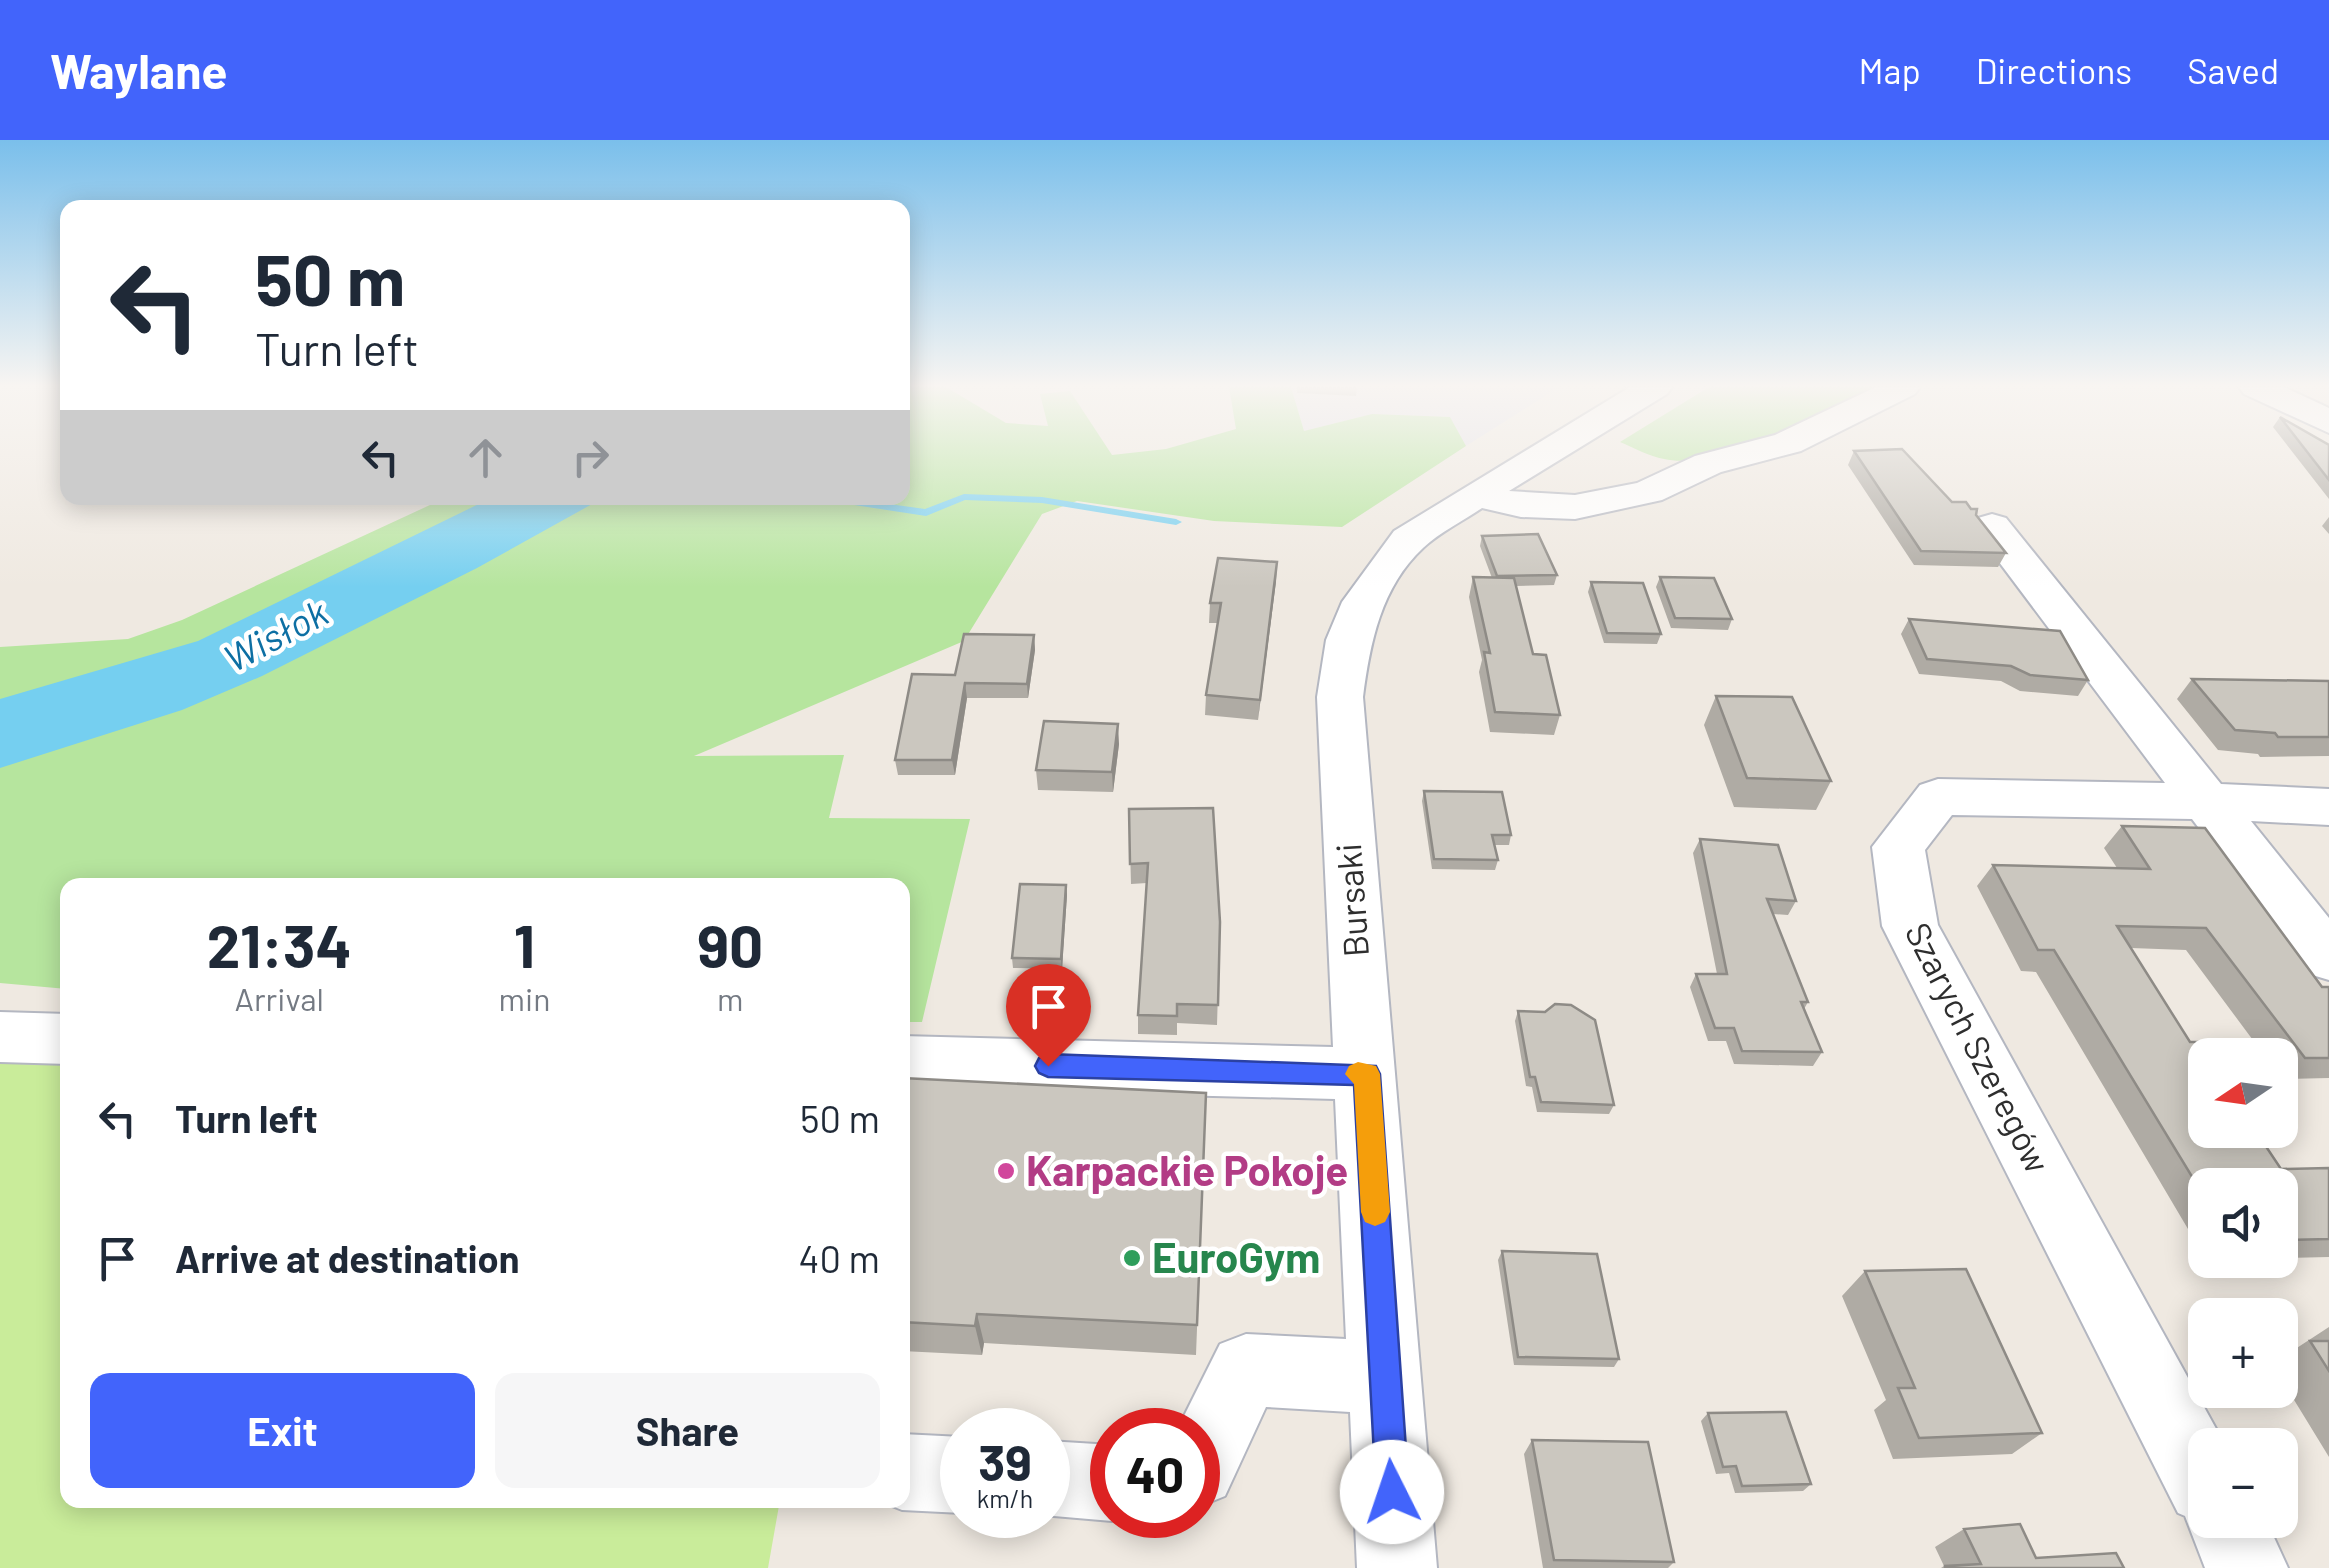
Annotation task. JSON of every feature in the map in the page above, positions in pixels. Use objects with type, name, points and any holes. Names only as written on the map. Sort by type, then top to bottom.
[{"type":"street","name":"Bursaki","points":[[1397,1568],[1340,697],[1348,640],[1364,602],[1408,540],[1474,494],[1543,454]]},
{"type":"street","points":[[1474,494],[1521,505],[1575,507],[1648,492],[1708,464],[1749,454]]},
{"type":"street","points":[[1992,526],[2329,958]]},
{"type":"street","name":"Szarych Szeregów","points":[[2188,1454],[1910,926],[1898,847],[1938,796],[2205,800],[2329,807]]},
{"type":"street","points":[[0,1037],[60,1039]]},
{"type":"street","points":[[910,1062],[1367,1074]]},
{"type":"street","points":[[1220,1424],[1246,1370],[1386,1378]]},
{"type":"street","points":[[910,1472],[940,1474]]},
{"type":"street","points":[[2232,1538],[2248,1568]]},
{"type":"green space","points":[[910,454],[1454,454],[1342,527],[1214,521],[1077,501],[1042,514],[964,641],[694,756],[844,755],[829,818],[970,819],[922,1022],[910,1022],[910,878],[60,878],[60,988],[0,983],[0,647],[128,639],[182,620],[430,505],[910,505]]},
{"type":"green space","points":[[1646,454],[1726,454],[1687,461]]},
{"type":"green space","points":[[0,1061],[60,1063],[60,1508],[779,1508],[768,1568],[0,1568]]},
{"type":"water","name":"Wisłok","points":[[477,505],[590,505],[477,568],[262,676],[182,710],[0,768],[0,699],[198,641]]},
{"type":"building","points":[[1856,454],[1906,454],[1952,502],[1966,502],[1971,509],[1977,509],[1976,515],[2006,553],[1921,551]]},
{"type":"building","points":[[2308,454],[2329,454],[2329,480]]},
{"type":"building","points":[[1538,534],[1557,575],[1497,576],[1482,536]]},
{"type":"building","points":[[1218,558],[1277,562],[1260,700],[1206,695],[1221,603],[1210,603]]},
{"type":"building","points":[[1473,577],[1514,578],[1533,654],[1546,655],[1560,715],[1495,712],[1484,652],[1490,653]]},
{"type":"building","points":[[1660,577],[1714,578],[1732,619],[1675,618]]},
{"type":"building","points":[[1591,582],[1643,583],[1661,634],[1607,633]]},
{"type":"building","points":[[1909,619],[2060,631],[2088,680],[2030,675],[2011,666],[1927,659]]},
{"type":"building","points":[[964,634],[1034,635],[1027,684],[965,683],[952,760],[895,760],[912,674],[955,675]]},
{"type":"building","points":[[2192,679],[2329,681],[2329,737],[2278,737],[2275,733],[2235,730]]},
{"type":"building","points":[[1716,696],[1792,697],[1831,781],[1747,778]]},
{"type":"building","points":[[1044,721],[1118,724],[1112,772],[1036,770]]},
{"type":"building","points":[[1424,791],[1502,792],[1511,835],[1492,835],[1498,860],[1434,859]]},
{"type":"building","points":[[1213,808],[1220,922],[1218,1005],[1177,1004],[1177,1016],[1138,1015],[1148,863],[1130,864],[1129,809]]},
{"type":"building","points":[[2122,826],[2205,828],[2322,987],[2329,987],[2329,1058],[2305,1058],[2298,1049],[2298,1038],[2290,1038],[2206,928],[2117,926],[2188,1039],[2188,1148],[2267,1148],[2280,1168],[2188,1170],[2054,950],[2038,950],[1993,865],[2150,869]]},
{"type":"building","points":[[1700,839],[1778,845],[1796,901],[1767,899],[1808,1002],[1801,1002],[1822,1052],[1742,1051],[1734,1028],[1715,1028],[1696,974],[1727,974]]},
{"type":"building","points":[[1020,884],[1066,885],[1061,959],[1012,958]]},
{"type":"building","points":[[1555,1004],[1571,1005],[1595,1020],[1614,1105],[1541,1102],[1535,1077],[1530,1077],[1518,1011],[1545,1012]]},
{"type":"building","points":[[910,1078],[1206,1093],[1197,1325],[977,1314],[975,1326],[910,1322]]},
{"type":"building","points":[[2329,1168],[2329,1239],[2298,1240],[2298,1169]]},
{"type":"building","points":[[1502,1251],[1597,1254],[1619,1359],[1518,1357]]},
{"type":"building","points":[[1966,1269],[2042,1433],[1919,1438],[1898,1388],[1915,1388],[1865,1271]]},
{"type":"building","points":[[2310,1341],[2329,1341],[2329,1371]]},
{"type":"building","points":[[1786,1412],[1811,1484],[1742,1486],[1736,1466],[1723,1467],[1708,1413]]},
{"type":"building","points":[[1532,1440],[1648,1442],[1674,1562],[1554,1560]]},
{"type":"building","points":[[2020,1524],[2036,1558],[2116,1553],[2124,1568],[1945,1568],[1981,1564],[1964,1529]]},
{"type":"waterway","points":[[874,505],[926,513],[964,497],[1042,500],[1176,522]]},
{"type":"slow traffic","points":[[1358,1074],[1367,1074],[1375,1212]]},
{"type":"place","name":"Karpackie Pokoje","points":[[1006,1171]]},
{"type":"place","name":"EuroGym","points":[[1132,1258]]},
{"type":"route","points":[[1048,1066],[1367,1074],[1392,1492]]}]
